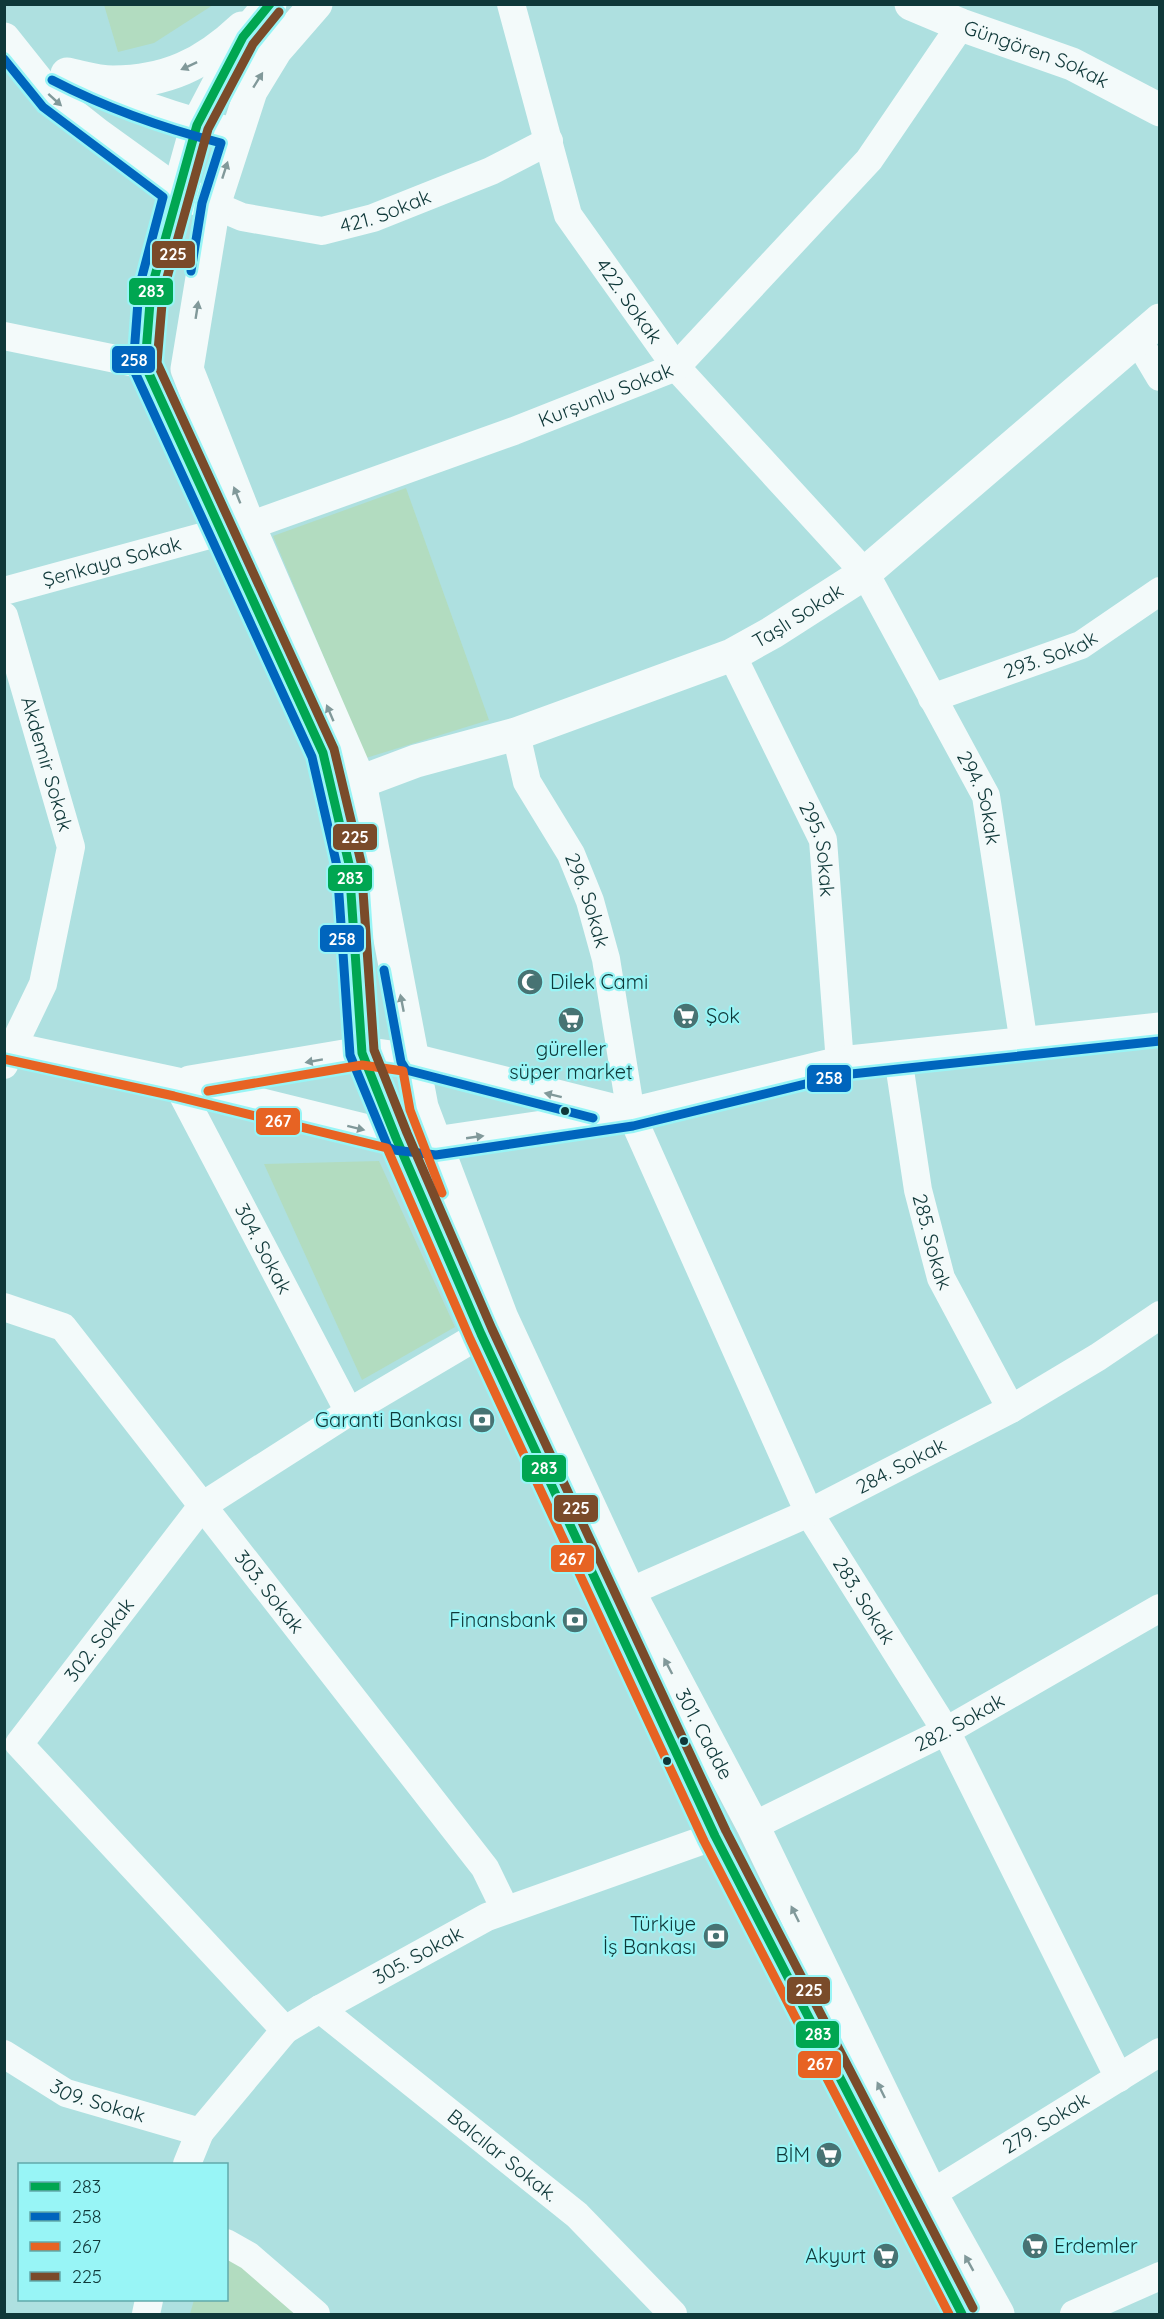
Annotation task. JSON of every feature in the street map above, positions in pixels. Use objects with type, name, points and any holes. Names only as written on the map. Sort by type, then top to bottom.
[{"type":"main road","points":[[67,74],[111,82],[142,80],[171,74],[194,64],[222,47],[268,4]]},
{"type":"main road","points":[[234,529],[145,365],[151,290],[197,125],[243,38],[268,4]]},
{"type":"main road","points":[[234,529],[187,369],[214,205],[251,91],[276,50],[316,4]]},
{"type":"main road","name":"Güngören Sokak","points":[[911,4],[961,25],[1072,64],[1160,111]]},
{"type":"main road","points":[[4,39],[67,74],[131,102],[197,125],[236,135]]},
{"type":"main road","points":[[4,39],[51,98],[177,192],[214,205]]},
{"type":"main road","name":"Taşlı Sokak","points":[[360,782],[416,761],[516,734],[732,655],[773,632],[865,573],[1149,330]]},
{"type":"main road","name":"301. Cadde","points":[[234,529],[360,782],[422,1107],[492,1326],[715,1836],[962,2314]]},
{"type":"main road","name":"301. Cadde","points":[[234,529],[323,753],[348,864],[362,1053],[396,1138],[629,1592],[753,1826],[931,2194],[998,2314]]},
{"type":"main road","points":[[7,1053],[177,1084],[396,1138],[435,1143],[631,1114],[840,1063],[1160,1029]]},
{"type":"main road","points":[[177,1084],[362,1053],[413,1060],[631,1114]]},
{"type":"street","name":"422. Sokak","points":[[511,4],[568,215],[676,367],[865,573]]},
{"type":"street","name":"Kurşunlu Sokak","points":[[234,529],[514,431],[676,367],[869,160],[961,25]]},
{"type":"street","name":"421. Sokak","points":[[214,205],[242,217],[322,231],[373,218],[491,171],[549,141]]},
{"type":"street","points":[[1149,330],[1160,376]]},
{"type":"street","points":[[4,336],[145,365]]},
{"type":"street","name":"Şenkaya Sokak","points":[[4,591],[234,529]]},
{"type":"street","name":"294. Sokak","points":[[865,573],[986,796],[1024,1044]]},
{"type":"street","name":"293. Sokak","points":[[932,698],[1081,645],[1160,591]]},
{"type":"street","name":"Akdemir Sokak","points":[[4,616],[71,847],[43,984],[7,1053]]},
{"type":"street","name":"295. Sokak","points":[[732,655],[823,840],[840,1063]]},
{"type":"street","name":"296. Sokak","points":[[516,734],[527,782],[572,854],[590,901],[606,959],[631,1114]]},
{"type":"street","name":"285. Sokak","points":[[898,1057],[918,1190],[941,1278],[1011,1409]]},
{"type":"street","name":"304. Sokak","points":[[177,1084],[349,1412]]},
{"type":"street","name":"283. Sokak","points":[[631,1114],[809,1513],[946,1731],[1119,2078]]},
{"type":"street","name":"303. Sokak","points":[[4,1307],[63,1327],[485,1868],[505,1909]]},
{"type":"street","name":"284. Sokak","points":[[629,1592],[809,1513],[1011,1409],[1098,1357],[1160,1315]]},
{"type":"street","name":"302. Sokak","points":[[285,2030],[12,1737],[202,1506],[349,1412],[492,1326]]},
{"type":"street","name":"282. Sokak","points":[[753,1826],[946,1731],[1160,1608]]},
{"type":"street","name":"305. Sokak","points":[[187,2163],[200,2132],[285,2030],[505,1909],[715,1836]]},
{"type":"street","name":"Balcılar Sokak.","points":[[320,2009],[577,2215],[673,2314]]},
{"type":"street","name":"279. Sokak","points":[[931,2194],[1160,2052]]},
{"type":"street","name":"309. Sokak","points":[[4,2054],[66,2093],[200,2132]]},
{"type":"street","points":[[228,2244],[249,2256],[316,2314]]},
{"type":"street","points":[[1074,2314],[1160,2276]]},
{"type":"green space","points":[[104,4],[213,5],[154,43],[118,52]]},
{"type":"green space","points":[[406,488],[489,720],[366,758],[273,536]]},
{"type":"green space","points":[[379,1161],[455,1327],[362,1380],[264,1164]]},
{"type":"green space","points":[[228,2251],[315,2314],[190,2314],[194,2301],[228,2301]]},
{"type":"transit line","name":"283","points":[[270,4],[243,37],[197,125],[151,290],[145,365],[323,753],[349,864],[362,1053],[396,1138],[481,1334],[715,1836],[962,2314]]},
{"type":"transit line","name":"225","points":[[279,12],[253,44],[208,129],[163,292],[157,363],[334,749],[361,862],[374,1050],[407,1133],[492,1329],[726,1831],[973,2308]]},
{"type":"transit line","name":"258","points":[[4,59],[43,107],[163,197],[139,288],[133,368],[312,757],[337,866],[350,1055],[388,1147],[394,1150],[436,1155],[633,1126],[842,1075],[1160,1041]]},
{"type":"transit line","name":"258","points":[[52,80],[93,100],[135,116],[221,143],[202,203],[191,271]]},
{"type":"transit line","name":"258","points":[[384,970],[401,1062],[406,1070],[593,1118]]},
{"type":"transit line","name":"267","points":[[4,1059],[174,1096],[387,1148],[470,1339],[704,1841],[949,2314]]},
{"type":"transit line","name":"267","points":[[208,1091],[362,1065],[403,1071],[410,1110],[442,1193]]},
{"type":"place","name":"Dilek Cami","points":[[530,982]]},
{"type":"place","name":"Şok","points":[[686,1016]]},
{"type":"place","name":"güreller süper market","points":[[571,1020]]},
{"type":"place","name":"Garanti Bankası","points":[[482,1420]]},
{"type":"place","name":"Finansbank","points":[[575,1620]]},
{"type":"place","name":"Türkiye İş Bankası","points":[[716,1936]]},
{"type":"place","name":"BİM","points":[[829,2155]]},
{"type":"place","name":"Erdemler","points":[[1035,2246]]},
{"type":"place","name":"Akyurt","points":[[886,2256]]}]
